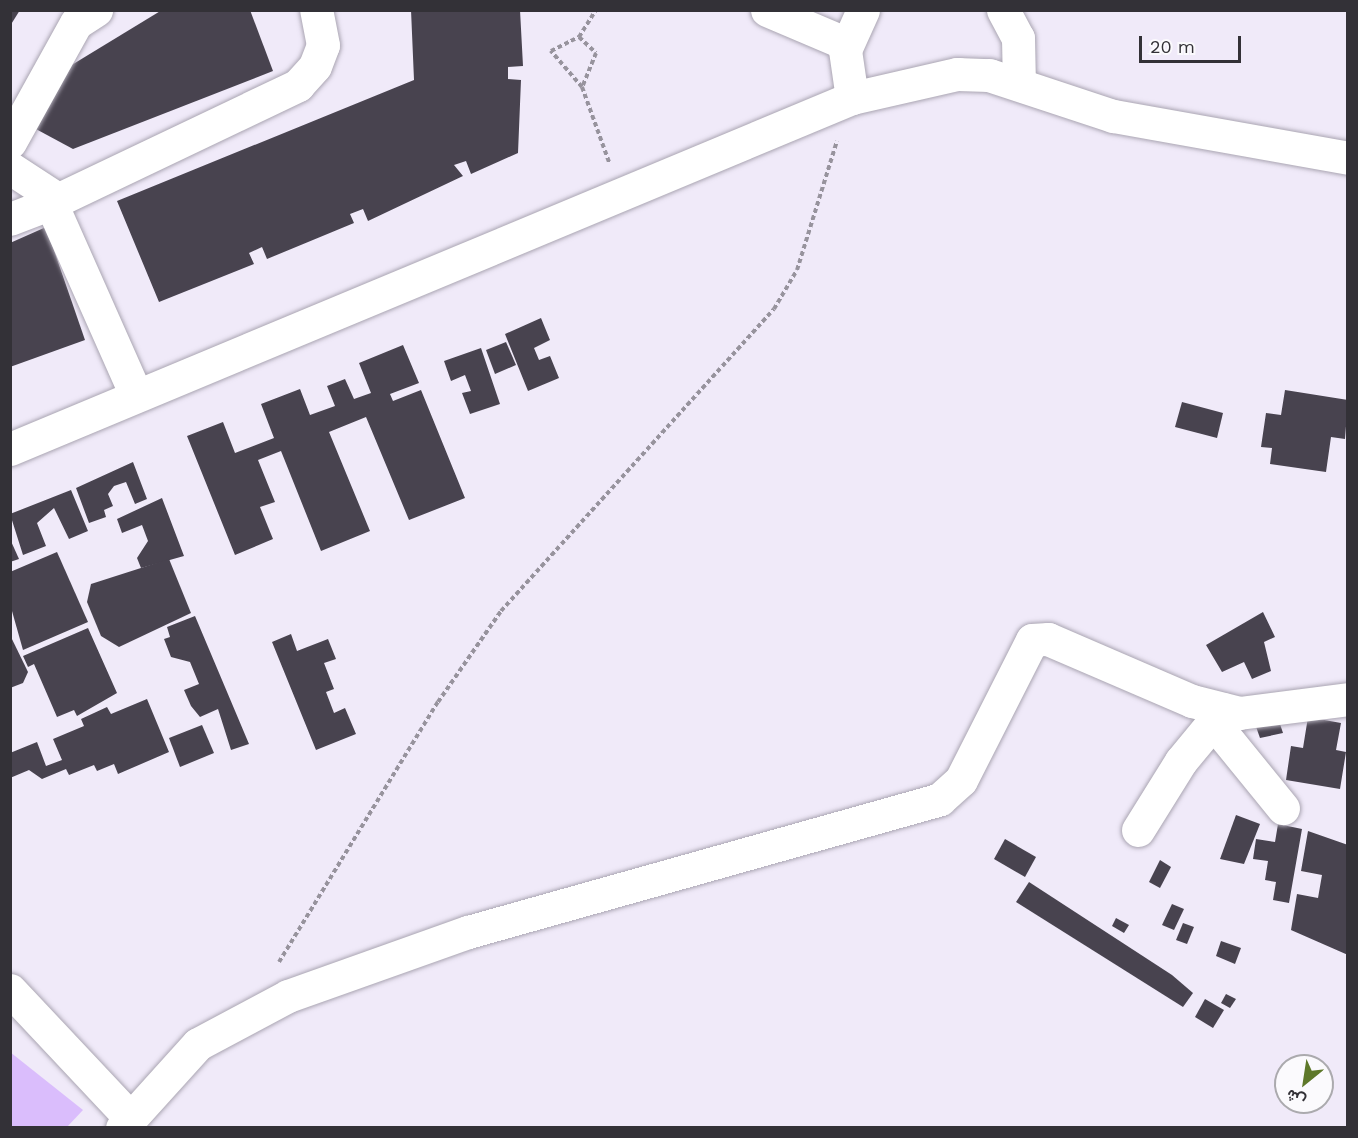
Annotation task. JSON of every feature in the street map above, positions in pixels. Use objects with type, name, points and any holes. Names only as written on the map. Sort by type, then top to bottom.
[{"type":"street","points":[[10,219],[55,202],[298,85],[315,66],[324,45],[316,10]]},
{"type":"street","points":[[767,10],[847,44]]},
{"type":"street","points":[[852,98],[846,81],[847,44],[863,10]]},
{"type":"street","points":[[1003,10],[1018,38],[1019,84]]},
{"type":"street","points":[[10,142],[76,15]]},
{"type":"street","points":[[10,449],[136,395],[622,198],[852,98],[957,74],[1019,84],[1113,116],[1347,158]]},
{"type":"street","points":[[10,168],[55,202],[136,395]]},
{"type":"street","points":[[10,990],[126,1123],[177,1062],[247,1014],[468,932],[940,799],[961,780],[1032,640],[1048,639],[1218,716],[1283,808]]},
{"type":"street","points":[[1138,830],[1181,761],[1218,716],[1347,699]]},
{"type":"path","points":[[596,10],[579,37],[551,51],[582,87],[622,198]]},
{"type":"path","points":[[579,37],[596,53],[582,87]]},
{"type":"path","points":[[247,1014],[438,702],[501,611],[774,309],[797,270],[852,98]]},
{"type":"shaded area","points":[[10,1052],[83,1110],[67,1127],[11,1127]]},
{"type":"building","points":[[10,10],[20,10],[10,26]]},
{"type":"building","points":[[162,10],[250,10],[273,71],[73,149],[34,128],[70,66]]},
{"type":"building","points":[[411,10],[520,10],[523,66],[508,67],[508,79],[521,80],[518,153],[471,174],[466,161],[454,165],[463,176],[368,221],[363,209],[350,214],[354,223],[267,259],[262,247],[249,253],[254,264],[159,302],[117,201],[414,80]]},
{"type":"building","points":[[46,227],[85,340],[10,367],[10,243]]},
{"type":"building","points":[[541,318],[550,340],[534,348],[539,360],[550,356],[559,378],[528,391],[505,334]]},
{"type":"building","points":[[506,342],[516,365],[495,374],[486,350]]},
{"type":"building","points":[[403,345],[419,383],[390,394],[393,401],[421,390],[465,498],[409,520],[366,417],[329,432],[370,531],[321,551],[281,451],[258,460],[275,502],[260,507],[273,539],[235,555],[187,436],[223,422],[235,453],[274,438],[261,404],[300,389],[310,415],[335,406],[327,386],[345,379],[354,399],[371,393],[359,363]]},
{"type":"building","points":[[481,348],[500,404],[470,414],[462,393],[471,391],[465,375],[451,381],[444,361]]},
{"type":"building","points":[[1285,390],[1348,400],[1345,439],[1331,437],[1326,472],[1270,464],[1272,448],[1261,447],[1266,413],[1281,415]]},
{"type":"building","points":[[1182,402],[1223,413],[1217,438],[1175,427]]},
{"type":"building","points":[[133,462],[147,499],[135,504],[126,482],[114,486],[108,494],[113,506],[104,510],[106,517],[89,523],[76,488]]},
{"type":"building","points":[[71,490],[88,531],[69,539],[54,508],[37,523],[46,546],[23,555],[10,514]]},
{"type":"building","points":[[162,498],[184,556],[141,568],[137,558],[148,541],[142,525],[122,533],[117,519]]},
{"type":"building","points":[[10,539],[19,559],[10,562]]},
{"type":"building","points":[[57,552],[88,622],[23,650],[10,604],[10,572]]},
{"type":"building","points":[[169,559],[191,613],[119,647],[101,636],[87,602],[91,584]]},
{"type":"building","points":[[1263,612],[1275,637],[1264,642],[1271,671],[1252,679],[1244,662],[1222,672],[1206,645]]},
{"type":"building","points":[[195,616],[249,744],[231,750],[218,709],[200,717],[191,706],[184,690],[199,684],[190,662],[171,657],[164,639],[170,637],[167,627]]},
{"type":"building","points":[[88,628],[117,693],[77,716],[74,710],[57,717],[34,664],[28,667],[23,656]]},
{"type":"building","points":[[291,634],[297,651],[328,639],[336,659],[324,663],[334,689],[326,692],[334,713],[345,708],[356,734],[316,750],[272,642]]},
{"type":"building","points":[[10,635],[28,672],[23,683],[10,688]]},
{"type":"building","points":[[147,699],[169,752],[118,774],[114,764],[97,771],[94,765],[69,775],[66,769],[42,779],[29,770],[10,778],[10,753],[37,742],[46,766],[62,760],[53,739],[84,726],[81,719],[107,707],[111,714]]},
{"type":"building","points":[[1277,715],[1283,733],[1260,738],[1254,721]]},
{"type":"building","points":[[1308,717],[1341,723],[1336,750],[1346,752],[1340,789],[1286,780],[1291,746],[1303,748]]},
{"type":"building","points":[[202,725],[214,753],[180,767],[169,738]]},
{"type":"building","points":[[1236,815],[1260,824],[1244,864],[1220,859]]},
{"type":"building","points":[[1278,824],[1302,829],[1289,903],[1273,900],[1276,882],[1265,880],[1268,861],[1253,859],[1256,839],[1275,842]]},
{"type":"building","points":[[1308,831],[1348,845],[1348,955],[1291,930],[1297,894],[1318,898],[1322,875],[1301,871]]},
{"type":"building","points":[[1005,839],[1036,857],[1025,877],[994,859]]},
{"type":"building","points":[[1160,860],[1171,867],[1160,888],[1149,882]]},
{"type":"building","points":[[1029,882],[1172,975],[1193,993],[1183,1007],[1016,902]]},
{"type":"building","points":[[1172,904],[1184,909],[1174,930],[1162,925]]},
{"type":"building","points":[[1116,918],[1129,925],[1124,933],[1112,926]]},
{"type":"building","points":[[1183,923],[1194,927],[1187,944],[1176,940]]},
{"type":"building","points":[[1221,941],[1241,948],[1235,964],[1216,956]]},
{"type":"building","points":[[1226,994],[1236,999],[1230,1008],[1221,1003]]},
{"type":"building","points":[[1205,999],[1224,1010],[1213,1028],[1195,1017]]}]
